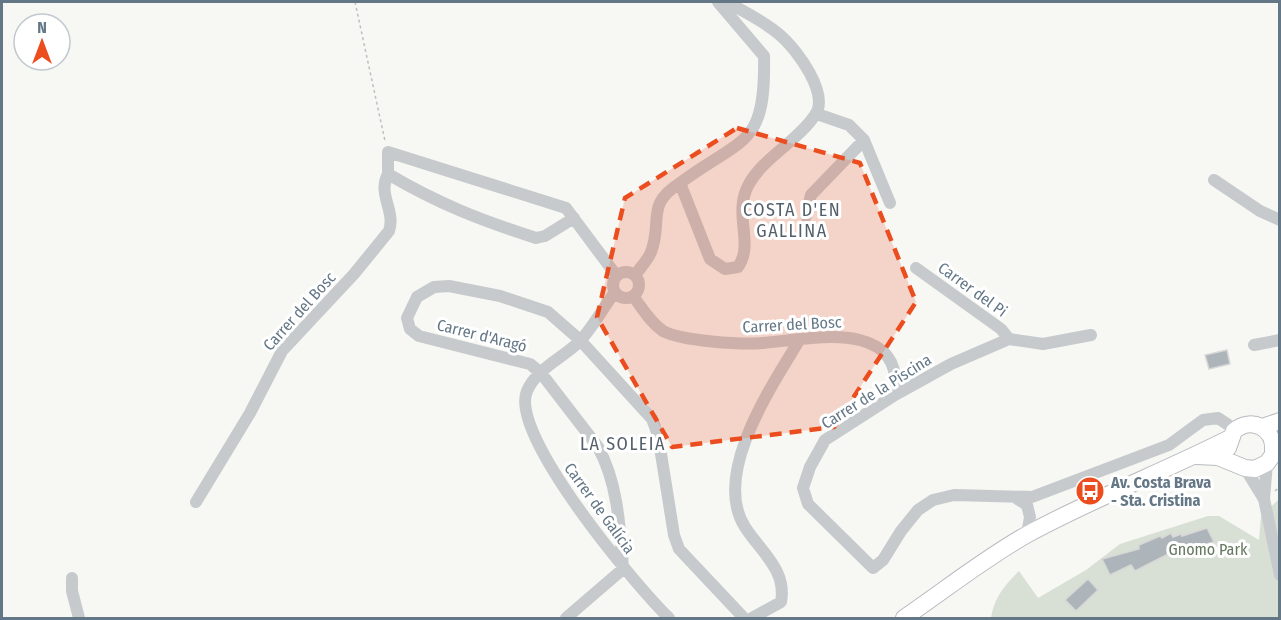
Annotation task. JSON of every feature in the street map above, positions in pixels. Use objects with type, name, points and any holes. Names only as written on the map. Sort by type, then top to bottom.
[{"type":"main road","points":[[904,618],[1027,535],[1099,497],[1197,456],[1248,424],[1262,427],[1280,421]]},
{"type":"main road","points":[[1197,456],[1218,457],[1240,465],[1258,468],[1273,453],[1271,436],[1262,427]]},
{"type":"main road","points":[[1233,434],[1228,451],[1240,465]]},
{"type":"street","points":[[635,275],[651,253],[656,210],[668,191],[731,151],[754,130],[763,104],[764,56],[718,2]]},
{"type":"street","points":[[680,183],[710,259],[725,269],[738,267],[746,257],[741,200],[750,181],[817,114],[820,95],[809,72],[781,36],[727,2]]},
{"type":"street","points":[[817,114],[849,125],[864,140],[890,203]]},
{"type":"street","points":[[806,216],[810,195],[864,140]]},
{"type":"street","name":"Carrer del Bosc","points":[[196,502],[250,413],[282,351],[346,282],[389,231],[392,223],[383,189],[388,174],[388,152]]},
{"type":"street","points":[[388,152],[566,208],[616,275]]},
{"type":"street","points":[[388,174],[429,198],[473,218],[536,238],[545,237],[574,218]]},
{"type":"street","points":[[1214,180],[1260,212],[1280,220]]},
{"type":"street","name":"Carrer del Pi","points":[[916,268],[1001,329],[1008,339]]},
{"type":"street","points":[[626,272],[635,275],[639,286],[633,296],[623,298],[615,292],[612,284],[616,275],[626,272]]},
{"type":"street","name":"Carrer d'Aragó","points":[[580,340],[548,312],[500,296],[441,286],[434,287],[417,297],[407,318],[410,329],[419,336],[530,364],[541,373],[605,460],[618,511],[623,569]]},
{"type":"street","name":"Carrer de Galícia","points":[[615,292],[580,340],[541,373],[528,390],[525,400],[531,426],[549,465],[623,569],[669,618]]},
{"type":"street","name":"Carrer del Bosc","points":[[633,296],[651,320],[665,332],[732,344],[838,336],[858,339],[879,348],[890,359],[896,382],[895,395]]},
{"type":"street","points":[[1008,339],[1043,344],[1091,335]]},
{"type":"street","points":[[752,618],[781,602],[783,587],[777,570],[744,526],[735,507],[736,479],[752,419],[800,339]]},
{"type":"street","name":"Carrer de la Piscina","points":[[1008,339],[951,364],[895,395],[825,440],[810,467],[803,488],[808,504],[873,568],[883,560],[918,510],[933,500],[954,495],[1016,498],[1046,493],[1169,445],[1181,439],[1203,420],[1218,418],[1233,434]]},
{"type":"street","points":[[580,340],[652,419],[658,435],[674,535],[679,549],[744,618]]},
{"type":"street","points":[[1254,345],[1280,340]]},
{"type":"street","points":[[1273,453],[1264,499],[1280,575]]},
{"type":"street","points":[[1240,465],[1264,499]]},
{"type":"street","points":[[1016,498],[1027,505],[1030,517],[1027,535]]},
{"type":"street","points":[[566,618],[623,569]]},
{"type":"street","points":[[72,578],[72,591],[79,618]]},
{"type":"path","points":[[355,2],[388,152]]},
{"type":"highlighted area","points":[[737,128],[860,163],[916,302],[834,427],[672,447],[597,317],[625,198]]},
{"type":"green space","name":"Gnomo Park","points":[[1279,499],[1279,618],[991,618],[1000,593],[1019,571],[1038,598],[1086,570],[1120,544],[1208,516],[1219,516],[1259,540],[1261,516]]},
{"type":"building","points":[[1227,350],[1230,364],[1209,369],[1205,355]]},
{"type":"building","points":[[1207,528],[1214,542],[1180,551],[1180,548],[1135,571],[1131,565],[1110,575],[1102,559],[1139,549],[1139,545],[1160,536],[1162,538],[1171,533],[1173,537],[1181,534],[1182,536]]},
{"type":"building","points":[[1088,579],[1098,590],[1076,611],[1065,600]]},
{"type":"place","name":"Av. Costa Brava - Sta. Cristina","points":[[1090,491]]},
{"type":"district","name":"COSTA D'EN GALLINA","points":[[792,220]]},
{"type":"district","name":"LA SOLEIA","points":[[623,444]]}]
